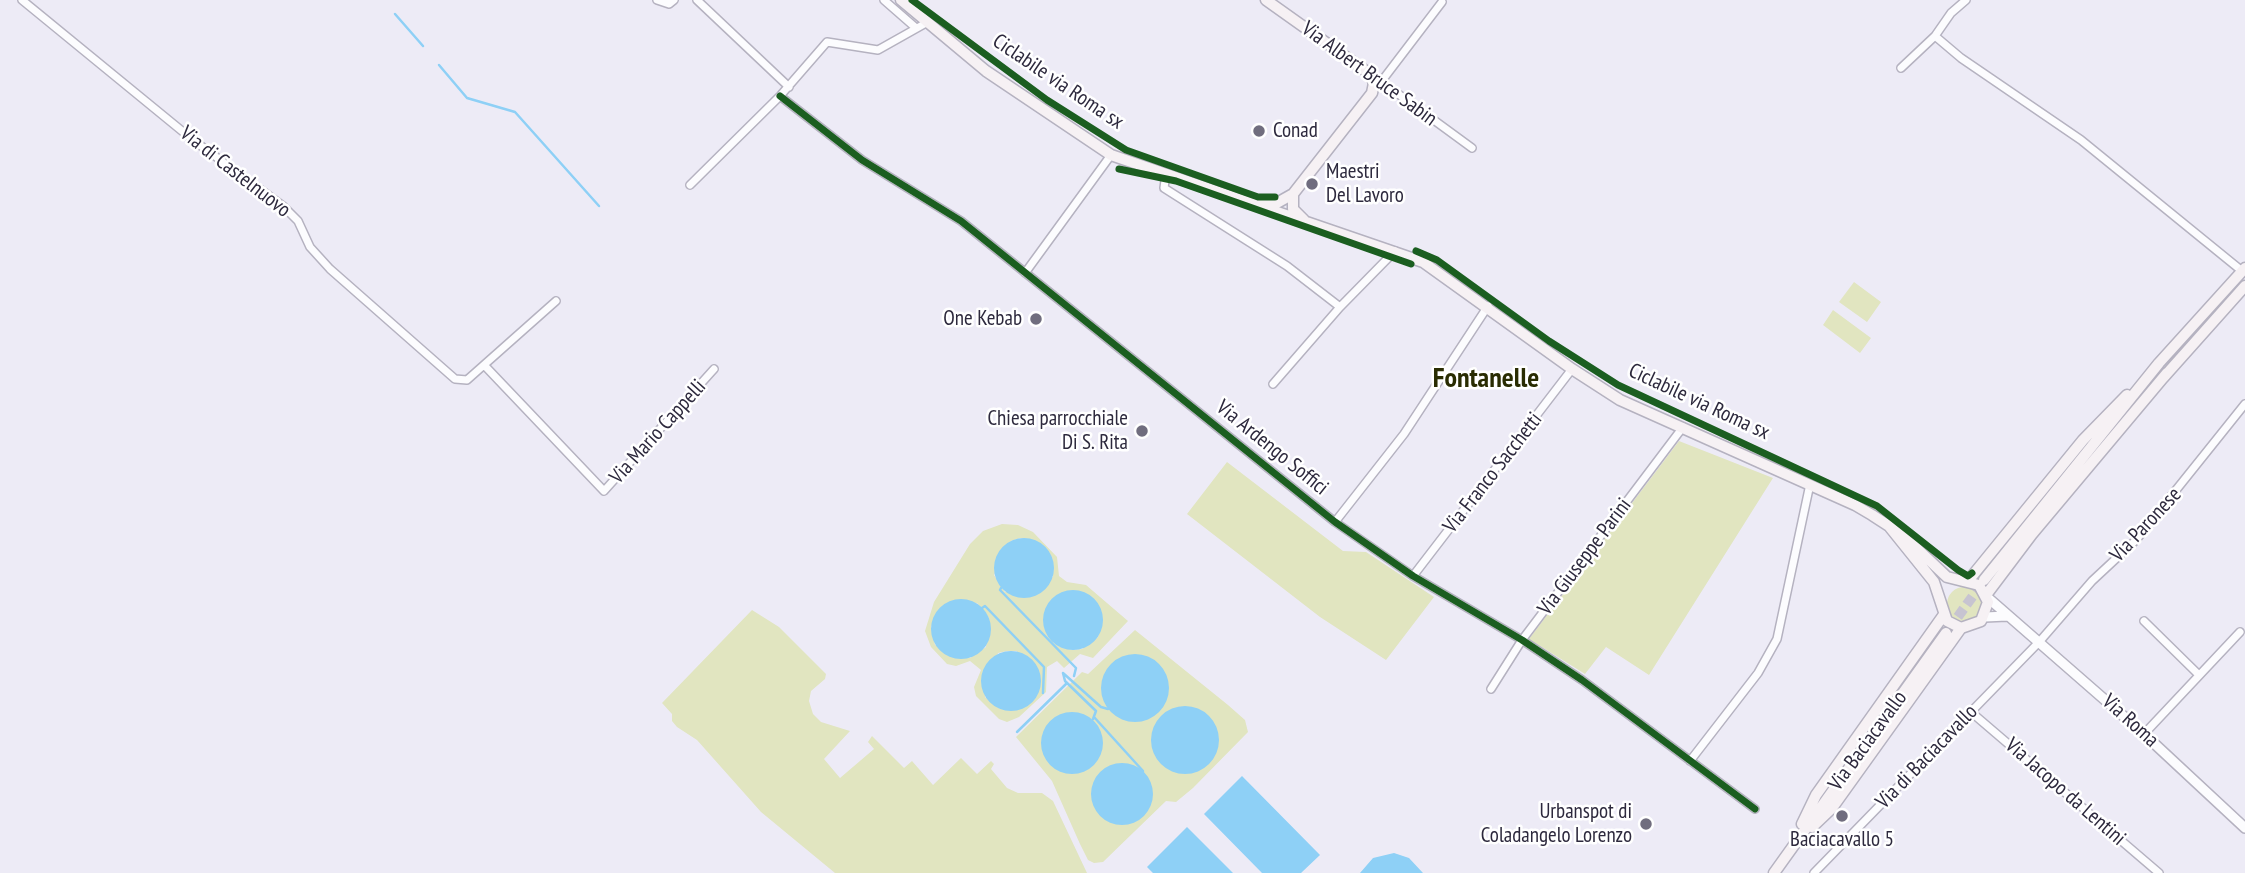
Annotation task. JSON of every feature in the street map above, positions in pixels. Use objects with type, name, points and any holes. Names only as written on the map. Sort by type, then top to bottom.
[{"type":"main road","name":"Via Roma","points":[[901,0],[921,26],[1111,155],[1395,251],[1433,267],[1572,369],[1620,400],[1855,505],[1889,526],[1947,577],[1979,585],[1987,596]]},
{"type":"main road","name":"Via Albert Bruce Sabin","points":[[1266,0],[1370,74]]},
{"type":"main road","points":[[1250,203],[1270,205],[1293,194],[1371,93],[1374,83],[1370,74]]},
{"type":"main road","points":[[1293,194],[1293,209],[1309,223]]},
{"type":"main road","points":[[1941,601],[1947,588],[1964,581],[2083,440],[2159,363],[2244,270]]},
{"type":"main road","points":[[1774,873],[1789,850],[1816,795],[1943,616],[1951,624],[1961,628],[1972,627],[1985,617],[1987,596],[2032,534],[2167,373],[2245,286]]},
{"type":"main road","points":[[1984,580],[2159,363]]},
{"type":"main road","points":[[2093,447],[2167,373]]},
{"type":"main road","name":"Via Roma","points":[[1889,526],[1934,582],[1943,616]]},
{"type":"main road","points":[[1789,850],[1832,808],[1961,628]]},
{"type":"main road","name":"Via Baciacavallo","points":[[1789,850],[1946,633]]},
{"type":"street","name":"Via di Castelnuovo","points":[[22,0],[193,140],[283,206],[298,221],[310,247],[330,269],[449,375],[467,380],[485,366]]},
{"type":"street","points":[[657,0],[668,4],[674,0]]},
{"type":"street","points":[[696,0],[789,87]]},
{"type":"street","points":[[690,184],[789,87],[827,43],[877,50],[921,26],[884,0]]},
{"type":"street","points":[[1901,68],[1935,37],[1951,13],[1966,0]]},
{"type":"street","points":[[1381,82],[1442,2]]},
{"type":"street","points":[[1935,37],[1961,58],[2081,140],[2244,270]]},
{"type":"street","name":"Via Albert Bruce Sabin","points":[[1370,74],[1472,148]]},
{"type":"street","points":[[1371,93],[1380,88],[1394,91]]},
{"type":"street","name":"Via Ardengo Soffici","points":[[780,96],[862,160],[961,221],[1335,522],[1413,576],[1522,640],[1755,809]]},
{"type":"street","points":[[1025,274],[1111,155]]},
{"type":"street","points":[[1166,173],[1164,188],[1286,266],[1340,307]]},
{"type":"street","points":[[1273,384],[1340,307],[1380,271],[1395,251]]},
{"type":"street","points":[[485,366],[556,301]]},
{"type":"street","points":[[1335,522],[1404,434],[1488,306]]},
{"type":"street","name":"Via Mario Cappelli","points":[[485,366],[604,491],[714,369]]},
{"type":"street","name":"Via Franco Sacchetti","points":[[1413,576],[1572,369]]},
{"type":"street","name":"Via Paronese","points":[[2040,641],[2092,581],[2158,516],[2245,404]]},
{"type":"street","name":"Via Giuseppe Parini","points":[[1491,689],[1522,640],[1683,428]]},
{"type":"street","points":[[1690,761],[1758,673],[1777,639],[1810,484]]},
{"type":"street","name":"Via Roma","points":[[1987,596],[2144,734],[2245,828]]},
{"type":"street","points":[[1985,617],[1999,614],[2011,618]]},
{"type":"street","points":[[2144,621],[2199,675]]},
{"type":"street","points":[[2144,734],[2239,632]]},
{"type":"street","name":"Via di Baciacavallo","points":[[1814,873],[2040,641]]},
{"type":"street","name":"Via Jacopo da Lentini","points":[[1972,712],[2155,872]]},
{"type":"green space","points":[[1854,282],[1881,302],[1867,322],[1839,302]]},
{"type":"green space","points":[[1833,310],[1871,338],[1860,353],[1823,325]]},
{"type":"green space","points":[[1679,441],[1773,478],[1649,675],[1606,647],[1585,674],[1529,639]]},
{"type":"green space","points":[[1227,462],[1343,551],[1366,552],[1434,597],[1386,660],[1320,617],[1187,514]]},
{"type":"green space","points":[[1002,524],[1018,525],[1033,532],[1057,557],[1059,576],[1067,582],[1086,585],[1128,621],[1093,658],[1080,654],[1064,668],[1057,661],[1047,667],[1046,692],[1019,717],[1007,722],[999,719],[976,696],[974,687],[981,670],[970,661],[956,666],[947,664],[931,647],[925,631],[934,602],[970,544],[983,531]],"holes":[[[1030,539],[1052,557],[1053,577],[1005,592],[994,575],[1011,541]],[[977,603],[989,618],[986,647],[970,658],[935,645],[931,626]],[[1103,619],[1098,637],[1082,649],[1072,650],[1054,643],[1044,627]],[[1017,651],[1000,709],[985,697],[998,653]]]},
{"type":"green space","points":[[1964,587],[1976,592],[1981,604],[1976,616],[1964,621],[1952,616],[1947,604],[1952,592]]},
{"type":"green space","points":[[752,610],[779,627],[826,674],[825,679],[811,691],[809,701],[813,714],[821,722],[850,731],[824,759],[840,778],[874,749],[868,742],[872,736],[904,768],[912,761],[933,785],[961,758],[977,774],[991,761],[994,764],[991,769],[1007,788],[1018,793],[1042,793],[1053,801],[1087,873],[835,873],[761,812],[697,740],[677,727],[672,721],[672,714],[662,703]]},
{"type":"green space","points":[[1135,630],[1245,720],[1248,732],[1193,788],[1176,802],[1166,801],[1103,862],[1094,863],[1088,860],[1052,781],[1016,737],[1082,672],[1088,674]]},
{"type":"water","points":[[1024,538],[1041,543],[1049,551],[1054,568],[1049,585],[1041,593],[1024,598],[1007,593],[999,585],[994,568],[999,551],[1007,543]]},
{"type":"water","points":[[1073,590],[1090,595],[1098,603],[1103,620],[1098,637],[1090,645],[1073,650],[1056,645],[1048,637],[1043,620],[1048,603],[1056,595]]},
{"type":"water","points":[[961,599],[978,604],[986,612],[991,629],[986,646],[978,654],[961,659],[944,654],[936,646],[931,629],[936,612],[944,604]]},
{"type":"water","points":[[1011,651],[1028,656],[1036,664],[1041,681],[1036,698],[1028,706],[1011,711],[994,706],[986,698],[981,681],[986,664],[994,656]]},
{"type":"water","points":[[1128,654],[1142,654],[1154,659],[1164,669],[1169,688],[1164,707],[1154,717],[1142,722],[1128,722],[1116,717],[1106,707],[1101,695],[1101,681],[1106,669],[1116,659]]},
{"type":"water","points":[[1178,706],[1192,706],[1204,711],[1214,721],[1219,740],[1214,759],[1204,769],[1192,774],[1178,774],[1166,769],[1156,759],[1151,747],[1151,733],[1156,721],[1166,711]]},
{"type":"water","points":[[1066,712],[1078,712],[1094,721],[1101,731],[1101,755],[1094,765],[1078,774],[1066,774],[1055,769],[1046,760],[1041,749],[1041,737],[1046,726],[1055,717]]},
{"type":"water","points":[[1116,763],[1128,763],[1144,772],[1151,782],[1151,806],[1144,816],[1128,825],[1116,825],[1105,820],[1096,811],[1091,800],[1091,788],[1096,777],[1105,768]]},
{"type":"water","points":[[1242,776],[1320,855],[1301,873],[1262,873],[1204,814]]},
{"type":"water","points":[[1187,827],[1233,873],[1153,873],[1147,867]]},
{"type":"water","points":[[1394,853],[1409,858],[1423,873],[1360,873],[1373,858]]},
{"type":"waterway","points":[[395,14],[423,46]]},
{"type":"waterway","points":[[439,65],[467,98],[515,112],[599,206]]},
{"type":"waterway","points":[[1001,588],[1076,668],[1074,676]]},
{"type":"waterway","points":[[982,608],[985,606],[1044,667],[1043,693]]},
{"type":"waterway","points":[[1063,673],[1065,681],[1096,711],[1093,719]]},
{"type":"waterway","points":[[1063,673],[1101,707],[1108,709]]},
{"type":"waterway","points":[[1017,732],[1066,684]]},
{"type":"waterway","points":[[1094,717],[1143,771]]},
{"type":"tunnel","points":[[1949,629],[1983,582]]},
{"type":"cycle path","name":"Ciclabile via Roma sx","points":[[912,0],[1047,100],[1126,150],[1258,197],[1275,197]]},
{"type":"cycle path","points":[[780,96],[862,160],[961,221],[1335,522],[1413,576],[1522,640],[1582,680],[1755,809]]},
{"type":"cycle path","points":[[1119,169],[1176,181],[1411,264]]},
{"type":"cycle path","name":"Ciclabile via Roma sx","points":[[1416,251],[1437,260],[1549,341],[1618,385],[1877,506],[1958,570],[1968,576],[1972,573]]},
{"type":"place","name":"Conad","points":[[1259,131]]},
{"type":"place","name":"Maestri Del Lavoro","points":[[1312,184]]},
{"type":"place","name":"One Kebab","points":[[1036,319]]},
{"type":"place","name":"Chiesa parrocchiale Di S. Rita","points":[[1142,431]]},
{"type":"place","name":"Baciacavallo 5","points":[[1842,816]]},
{"type":"place","name":"Urbanspot di Coladangelo Lorenzo","points":[[1646,824]]},
{"type":"district","name":"Fontanelle","points":[[1486,379]]}]
